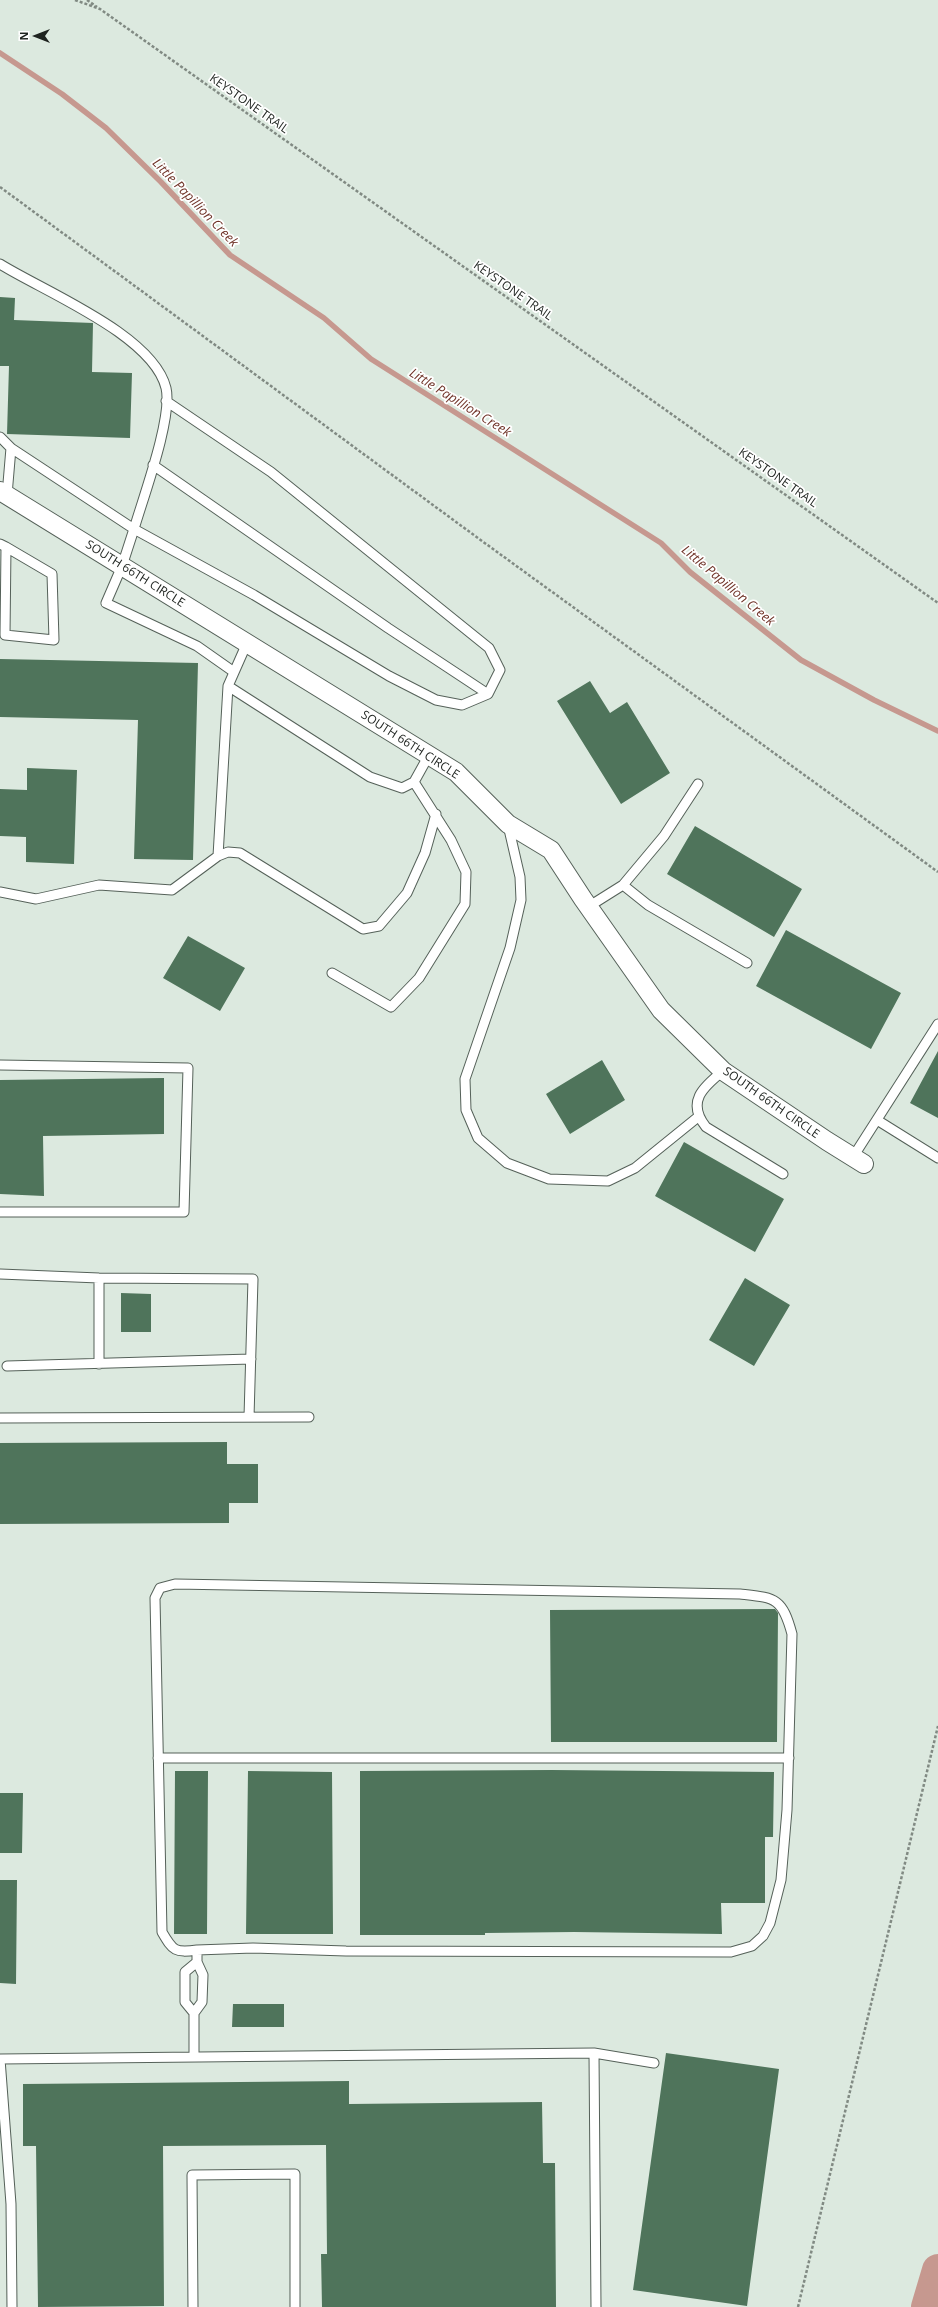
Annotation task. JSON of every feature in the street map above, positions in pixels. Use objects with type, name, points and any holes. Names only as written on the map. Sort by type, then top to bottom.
[{"type":"street","name":"SOUTH 66TH CIRCLE","points":[[4,493],[456,772],[508,824],[551,850],[588,907],[661,1010],[723,1071],[858,1160]]},
{"type":"lane","points":[[0,264],[88,312],[129,338],[160,372],[167,389],[166,421],[122,566],[106,603],[197,646],[234,672]]},
{"type":"lane","points":[[0,437],[11,448],[134,529],[254,595],[389,676],[436,700],[462,705],[488,694],[500,670],[489,648],[271,472],[166,401]]},
{"type":"lane","points":[[4,493],[11,448]]},
{"type":"lane","points":[[153,465],[388,628],[488,694]]},
{"type":"lane","points":[[3,545],[52,574],[54,640],[5,635],[3,545]]},
{"type":"lane","points":[[218,856],[228,686],[247,643]]},
{"type":"lane","points":[[228,686],[370,777],[402,788],[414,782],[429,755]]},
{"type":"lane","points":[[332,973],[391,1007],[419,978],[465,904],[466,872],[436,814],[414,782]]},
{"type":"lane","points":[[588,907],[623,885],[664,836],[698,784]]},
{"type":"lane","points":[[0,892],[36,899],[99,885],[172,890],[218,856],[228,852],[240,853],[363,929],[379,926],[407,893],[425,853],[436,814]]},
{"type":"lane","points":[[508,824],[520,877],[521,900],[510,948],[465,1079],[466,1110],[478,1138],[507,1163],[549,1179],[608,1181],[635,1168],[698,1116]]},
{"type":"lane","points":[[623,885],[648,905],[747,963]]},
{"type":"lane","points":[[858,1160],[877,1120],[938,1024]]},
{"type":"lane","points":[[0,1065],[188,1068],[184,1212],[0,1212]]},
{"type":"lane","points":[[723,1071],[703,1088],[697,1103],[698,1116],[706,1127],[783,1174]]},
{"type":"lane","points":[[877,1120],[938,1158]]},
{"type":"lane","points":[[0,1274],[99,1278],[253,1279],[249,1417]]},
{"type":"lane","points":[[99,1278],[99,1364]]},
{"type":"lane","points":[[7,1366],[250,1359]]},
{"type":"lane","points":[[0,1418],[309,1416]]},
{"type":"lane","points":[[175,1584],[740,1594],[770,1598],[779,1604],[787,1615],[792,1634],[787,1810],[781,1880],[770,1923],[763,1936],[752,1946],[731,1952],[346,1951],[253,1948],[180,1952],[170,1946],[162,1932],[158,1758],[155,1598],[160,1588],[175,1584]]},
{"type":"lane","points":[[158,1758],[789,1758]]},
{"type":"lane","points":[[194,2057],[194,2013],[202,2002],[203,1975],[196,1962],[197,1950]]},
{"type":"lane","points":[[194,2013],[185,2002],[184,1972],[196,1962]]},
{"type":"lane","points":[[594,2053],[596,2307]]},
{"type":"lane","points":[[12,2307],[10,2204],[3,2142],[0,2058],[594,2053],[654,2063]]},
{"type":"lane","points":[[193,2307],[192,2175],[295,2174],[295,2307]]},
{"type":"path","name":"KEYSTONE TRAIL","points":[[75,0],[100,9],[938,603]]},
{"type":"path","points":[[87,0],[100,9]]},
{"type":"path","points":[[0,187],[488,546],[938,872]]},
{"type":"path","points":[[798,2307],[938,1726]]},
{"type":"building","points":[[0,297],[15,298],[14,320],[93,323],[92,372],[132,373],[130,438],[7,434],[9,366],[0,366]]},
{"type":"building","points":[[0,659],[198,663],[193,860],[134,859],[138,720],[0,717]]},
{"type":"building","points":[[590,681],[610,713],[627,702],[670,773],[621,804],[557,701]]},
{"type":"building","points":[[27,768],[77,770],[74,864],[26,862],[26,837],[0,836],[0,789],[27,790]]},
{"type":"building","points":[[695,826],[802,889],[774,937],[667,874]]},
{"type":"building","points":[[786,930],[901,993],[871,1049],[756,986]]},
{"type":"building","points":[[188,936],[245,968],[220,1011],[163,978]]},
{"type":"building","points":[[938,1051],[938,1118],[910,1103]]},
{"type":"building","points":[[602,1060],[625,1100],[570,1134],[546,1094]]},
{"type":"building","points":[[164,1078],[164,1134],[43,1136],[44,1196],[0,1194],[0,1080]]},
{"type":"building","points":[[684,1142],[784,1199],[755,1252],[655,1196]]},
{"type":"building","points":[[745,1278],[790,1305],[754,1366],[709,1340]]},
{"type":"building","points":[[121,1293],[151,1294],[151,1332],[121,1332]]},
{"type":"building","points":[[227,1442],[227,1464],[258,1464],[258,1503],[229,1503],[229,1523],[0,1524],[0,1443]]},
{"type":"building","points":[[775,1609],[778,1613],[777,1742],[551,1742],[550,1610]]},
{"type":"building","points":[[552,1770],[774,1772],[773,1837],[765,1837],[765,1903],[721,1903],[722,1934],[574,1932],[485,1933],[485,1935],[360,1935],[360,1771]]},
{"type":"building","points":[[175,1771],[208,1771],[207,1934],[174,1934]]},
{"type":"building","points":[[248,1771],[332,1772],[333,1934],[246,1934]]},
{"type":"building","points":[[0,1793],[23,1793],[22,1853],[0,1853]]},
{"type":"building","points":[[0,1880],[17,1880],[16,1984],[0,1983]]},
{"type":"building","points":[[233,2004],[284,2004],[284,2027],[232,2027]]},
{"type":"building","points":[[666,2053],[779,2069],[747,2306],[633,2290]]},
{"type":"building","points":[[349,2081],[349,2104],[542,2102],[543,2163],[555,2163],[556,2307],[322,2307],[321,2254],[327,2254],[326,2145],[163,2146],[164,2306],[38,2307],[36,2146],[23,2146],[23,2084]]},
{"type":"waterway","name":"Little Papillion Creek","points":[[0,53],[62,94],[106,128],[161,182],[230,255],[324,318],[371,359],[661,543],[690,572],[801,660],[874,700],[938,731]]},
{"type":"waterway","points":[[927,2307],[938,2270]]}]
